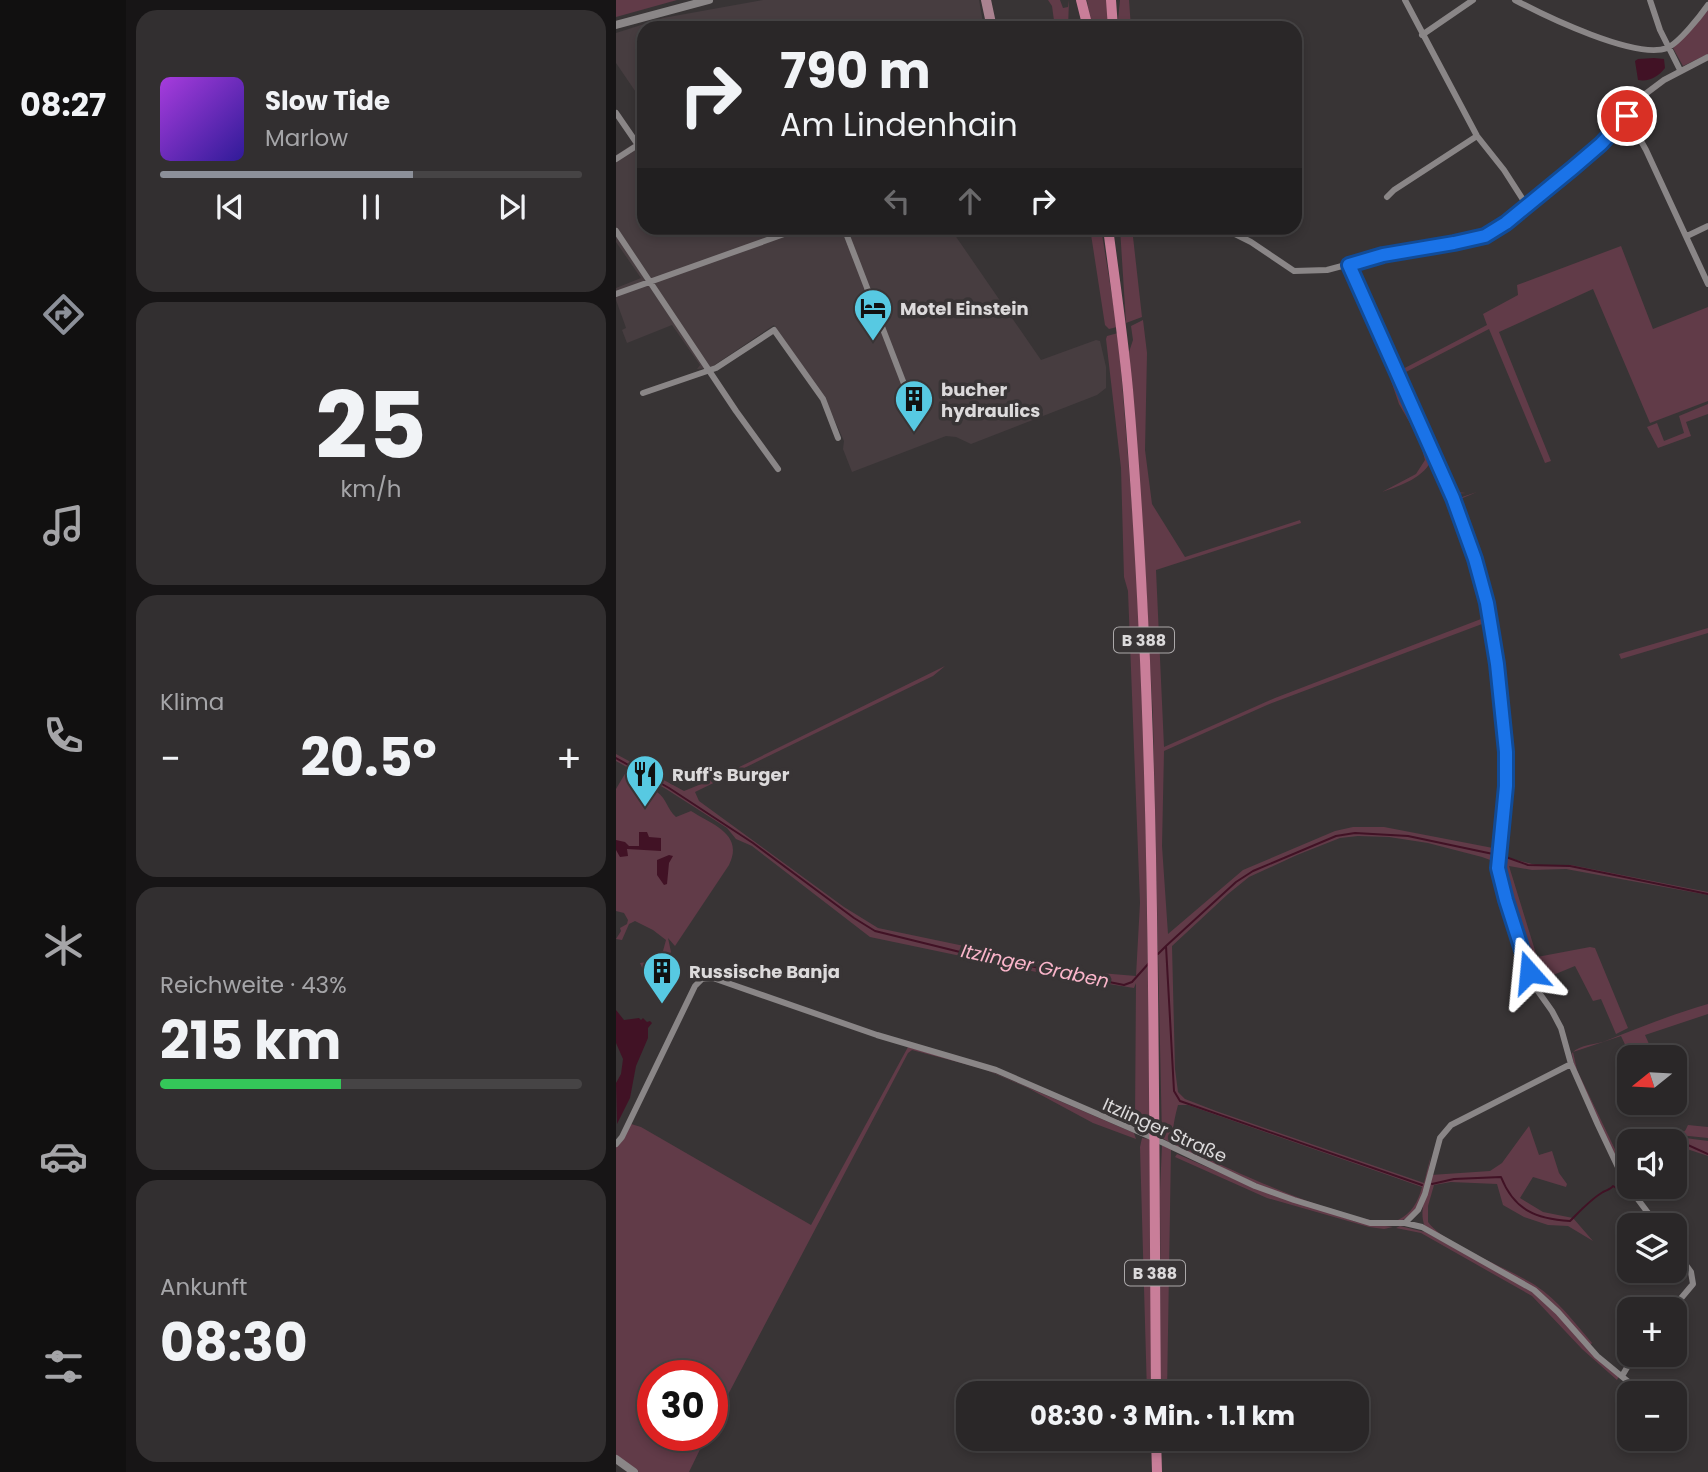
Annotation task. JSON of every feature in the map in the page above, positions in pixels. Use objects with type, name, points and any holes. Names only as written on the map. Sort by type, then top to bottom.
[{"type":"main road","points":[[1112,1],[1113,21]]},
{"type":"main road","points":[[988,3],[991,21]]},
{"type":"main road","points":[[1081,3],[1082,21]]},
{"type":"main road","points":[[1081,3],[1086,21]]},
{"type":"main road","name":"B 388","points":[[1109,235],[1123,338],[1145,652],[1153,930],[1156,1381]]},
{"type":"main road","name":"B 388","points":[[1114,235],[1118,292]]},
{"type":"main road","points":[[1156,1451],[1157,1472]]},
{"type":"street","points":[[616,24],[709,0]]},
{"type":"street","points":[[1405,0],[1477,136],[1504,170],[1527,206]]},
{"type":"street","points":[[1422,35],[1473,0]]},
{"type":"street","points":[[1515,0],[1541,13],[1637,49],[1669,47],[1708,5]]},
{"type":"street","points":[[1650,0],[1660,30],[1680,70]]},
{"type":"street","points":[[1237,235],[1294,271],[1317,271],[1383,255],[1485,236],[1506,223],[1601,144],[1640,98],[1680,70],[1708,57]]},
{"type":"street","points":[[616,113],[637,138]]},
{"type":"street","points":[[1627,116],[1646,150],[1708,284]]},
{"type":"street","points":[[1387,197],[1477,136]]},
{"type":"street","points":[[616,159],[637,146]]},
{"type":"street","points":[[1687,236],[1708,226]]},
{"type":"street","points":[[616,231],[778,470]]},
{"type":"street","points":[[616,294],[781,235]]},
{"type":"street","points":[[847,235],[906,389]]},
{"type":"street","points":[[1349,265],[1453,498],[1482,585],[1497,664],[1506,752],[1506,786],[1498,855],[1500,877],[1529,972],[1535,987],[1561,1028],[1571,1064],[1625,1182],[1648,1213]]},
{"type":"street","points":[[643,393],[716,368],[771,331],[777,331],[823,399],[838,438]]},
{"type":"street","name":"Itzlinger Straße","points":[[616,1144],[622,1137],[695,985],[704,979],[713,978],[877,1035],[996,1070],[1285,1197],[1362,1221],[1405,1223],[1422,1227],[1534,1290],[1559,1312],[1604,1362],[1628,1381]]},
{"type":"street","points":[[1405,1223],[1418,1210],[1440,1138],[1451,1125],[1571,1064]]},
{"type":"street","points":[[1418,1210],[1422,1227]]},
{"type":"street","points":[[1682,1297],[1693,1284],[1687,1266]]},
{"type":"street","points":[[1622,1376],[1627,1367]]},
{"type":"street","points":[[616,1459],[634,1472]]},
{"type":"shaded area","points":[[616,0],[677,0],[616,17]]},
{"type":"shaded area","points":[[763,0],[979,0],[983,21],[654,21]]},
{"type":"shaded area","points":[[1048,0],[1060,0],[1063,8],[1068,7],[1069,0],[1068,21],[1054,21],[1052,6]]},
{"type":"shaded area","points":[[1087,0],[1107,0],[1109,21],[1090,21]]},
{"type":"shaded area","points":[[1120,0],[1129,0],[1130,21],[1118,20]]},
{"type":"shaded area","points":[[1708,10],[1708,54],[1683,66],[1673,48]]},
{"type":"shaded area","points":[[637,26],[637,94],[616,63],[616,33]]},
{"type":"shaded area","points":[[1664,59],[1665,68],[1653,78],[1638,80],[1635,61]]},
{"type":"shaded area","points":[[637,142],[637,235],[955,235],[1041,360],[1096,340],[1100,341],[1106,367],[1106,388],[1097,395],[971,444],[946,436],[852,472],[843,449],[844,441],[825,399],[774,325],[710,368],[697,369],[700,365],[672,325],[627,343],[622,330],[626,328],[616,300],[616,288],[641,278],[616,242],[616,155]]},
{"type":"shaded area","points":[[1091,235],[1102,235],[1117,327],[1109,329],[1105,325]]},
{"type":"shaded area","points":[[1120,235],[1133,235],[1142,317],[1126,323]]},
{"type":"shaded area","points":[[1621,246],[1653,329],[1708,307],[1708,401],[1650,423],[1593,289],[1499,332],[1551,461],[1545,463],[1489,329],[1406,372],[1456,492],[1466,493],[1453,494],[1399,371],[1487,325],[1483,314],[1518,295],[1517,285]]},
{"type":"shaded area","points":[[1143,320],[1147,353],[1145,450],[1152,504],[1185,557],[1300,520],[1301,523],[1156,570],[1164,747],[1275,698],[1481,619],[1483,615],[1459,529],[1432,468],[1437,471],[1445,489],[1472,561],[1487,617],[1483,621],[1488,622],[1503,743],[1504,778],[1496,854],[1497,880],[1493,861],[1482,857],[1428,843],[1389,837],[1340,838],[1249,877],[1172,946],[1178,1092],[1185,1099],[1216,1111],[1424,1183],[1431,1155],[1422,1198],[1407,1218],[1398,1220],[1414,1206],[1422,1187],[1188,1105],[1178,1105],[1173,1141],[1286,1193],[1355,1217],[1377,1221],[1358,1218],[1323,1209],[1284,1195],[1162,1138],[1153,718],[1129,352],[1133,340],[1131,326]],"holes":[[[1482,624],[1490,648],[1501,760],[1493,848],[1384,827],[1353,827],[1335,831],[1243,870],[1168,934],[1162,846],[1164,751],[1267,705]]]},
{"type":"shaded area","points":[[1372,325],[1432,458],[1418,476],[1382,492],[1416,474],[1425,460],[1419,439],[1399,404]]},
{"type":"shaded area","points":[[1118,333],[1138,580],[1144,720],[1149,1131],[1138,1127],[1135,1122],[1136,983],[1134,988],[1046,974],[870,937],[752,846],[736,839],[727,828],[616,761],[616,754],[684,791],[721,776],[945,666],[933,676],[695,792],[699,801],[844,907],[878,928],[1088,972],[1136,976],[1140,903],[1128,591],[1124,577],[1121,468],[1106,339],[1107,336]]},
{"type":"shaded area","points":[[1708,404],[1708,414],[1686,422],[1691,436],[1658,448],[1647,427],[1657,423],[1664,441],[1684,433],[1679,416]]},
{"type":"shaded area","points":[[1477,492],[1458,500],[1476,548],[1491,601],[1504,689],[1507,693],[1503,693],[1496,643],[1480,571],[1456,499]]},
{"type":"shaded area","points":[[1708,628],[1708,633],[1621,659],[1619,654]]},
{"type":"shaded area","points":[[626,772],[659,789],[657,792],[676,817],[691,811],[717,826],[732,845],[733,854],[729,865],[675,946],[668,938],[671,952],[652,974],[644,972],[640,963],[653,961],[657,953],[663,951],[666,940],[635,921],[629,924],[622,940],[616,939],[620,928],[627,924],[628,920],[624,913],[616,911],[616,789]]},
{"type":"shaded area","points":[[639,832],[647,832],[649,837],[661,838],[661,851],[627,849],[628,856],[620,857],[616,850],[616,840],[629,846],[639,846]]},
{"type":"shaded area","points":[[673,856],[669,863],[667,884],[664,885],[657,875],[657,860]]},
{"type":"shaded area","points":[[1501,856],[1536,865],[1571,865],[1708,892],[1708,895],[1566,869],[1532,870],[1509,866],[1537,957],[1595,948],[1628,1028],[1616,1034],[1601,999],[1593,1001],[1575,966],[1536,982],[1505,889]]},
{"type":"shaded area","points":[[1708,1004],[1708,1014],[1645,1035],[1649,1044],[1625,1045],[1621,1036],[1603,1042]]},
{"type":"shaded area","points":[[616,1010],[624,1020],[643,1018],[652,1023],[636,1066],[630,1098],[617,1124],[616,1083],[621,1074],[623,1059],[616,1043]]},
{"type":"shaded area","points":[[1603,1042],[1573,1052],[1584,1046]]},
{"type":"shaded area","points":[[908,1047],[985,1069],[1134,1133],[1136,1139],[1093,1123],[1028,1088],[984,1069],[912,1050],[908,1053],[728,1395],[728,1360],[637,1360],[637,1451],[699,1451],[689,1472],[639,1472],[616,1455],[616,1147],[624,1139],[631,1124],[641,1127],[811,1225]]},
{"type":"shaded area","points":[[1572,1053],[1577,1070],[1617,1157],[1585,1093],[1574,1063]]},
{"type":"shaded area","points":[[1688,1125],[1708,1127],[1708,1138],[1687,1136]]},
{"type":"shaded area","points":[[1529,1126],[1539,1155],[1552,1151],[1559,1173],[1567,1184],[1566,1187],[1533,1177],[1520,1198],[1543,1212],[1573,1218],[1593,1241],[1568,1226],[1548,1225],[1524,1217],[1503,1205],[1497,1184],[1451,1182],[1434,1185],[1428,1206],[1428,1222],[1447,1238],[1543,1291],[1572,1319],[1592,1343],[1590,1345],[1545,1296],[1425,1227],[1423,1221],[1424,1201],[1431,1175],[1490,1171],[1502,1163]]},
{"type":"shaded area","points":[[1142,1138],[1149,1139],[1153,1381],[1147,1381],[1140,1147]]},
{"type":"shaded area","points":[[1687,1138],[1708,1141],[1708,1156],[1687,1149]]},
{"type":"shaded area","points":[[1162,1145],[1171,1149],[1167,1381],[1161,1381]]},
{"type":"shaded area","points":[[1177,1154],[1232,1178],[1356,1222],[1393,1227],[1369,1227],[1267,1198],[1175,1157]]},
{"type":"shaded area","points":[[1400,1226],[1425,1232],[1542,1298],[1619,1376],[1617,1380],[1582,1349],[1532,1296],[1421,1233],[1396,1228]]},
{"type":"waterway","name":"Itzlinger Graben","points":[[616,758],[669,788],[753,843],[875,931],[960,952],[1124,985],[1132,982],[1149,963]]},
{"type":"waterway","points":[[1166,946],[1236,882],[1253,871],[1336,836],[1355,833],[1408,836],[1493,854]]},
{"type":"waterway","points":[[1503,856],[1528,865],[1570,866],[1708,894]]},
{"type":"waterway","name":"Itzlinger Graben","points":[[1158,954],[1166,946],[1174,1091],[1180,1101],[1422,1185]]},
{"type":"waterway","name":"Itzlinger Graben","points":[[1687,1145],[1708,1154]]},
{"type":"waterway","name":"Itzlinger Graben","points":[[1432,1184],[1454,1179],[1501,1177],[1512,1198],[1528,1211],[1547,1218],[1570,1221],[1594,1198],[1613,1186],[1617,1188]]},
{"type":"place","name":"Motel Einstein","points":[[873,342]]},
{"type":"place","name":"bucher hydraulics","points":[[914,433]]},
{"type":"place","name":"Ruff's Burger","points":[[645,808]]},
{"type":"place","name":"Russische Banja","points":[[662,1005]]},
{"type":"route","points":[[1529,972],[1498,868],[1506,786],[1506,752],[1497,664],[1487,603],[1475,559],[1453,498],[1349,265],[1383,255],[1485,236],[1506,223],[1573,168],[1601,144],[1627,116]]}]
